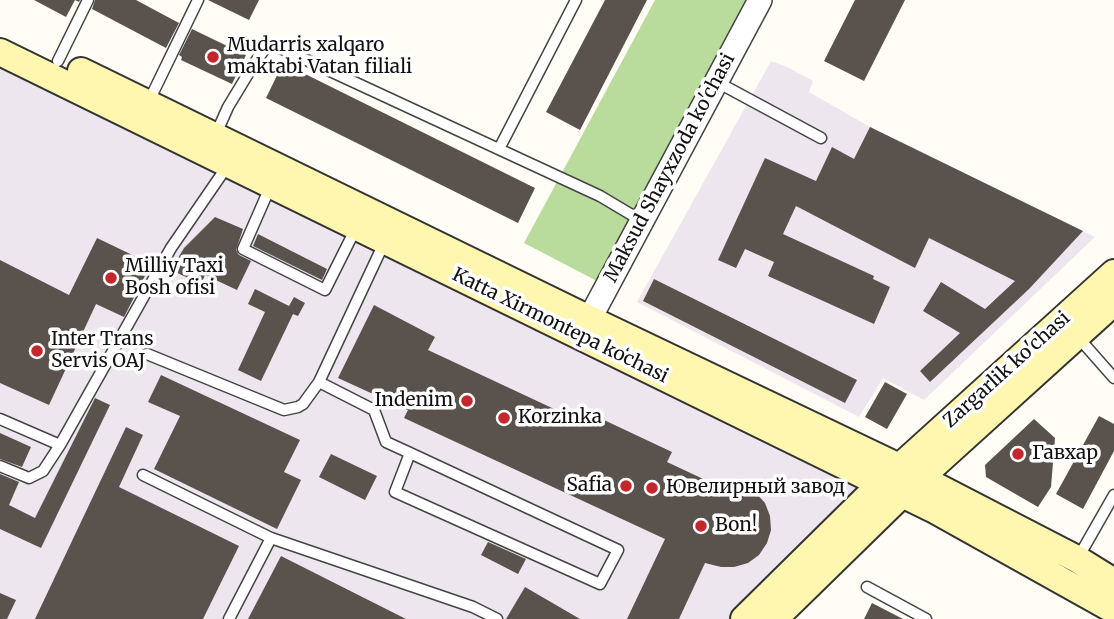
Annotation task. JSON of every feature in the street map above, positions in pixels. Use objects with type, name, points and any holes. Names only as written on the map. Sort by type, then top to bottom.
[{"type":"main road","name":"Katta Xirmontepa koʻchasi","points":[[0,33],[215,135],[234,156],[271,184],[385,240],[585,328]]},
{"type":"main road","name":"Katta Xirmontepa koʻchasi","points":[[0,52],[234,156],[901,481],[1077,559],[1114,582]]},
{"type":"main road","name":"Zargarlik ko'chasi","points":[[774,619],[901,481],[1114,273]]},
{"type":"main road","name":"Zargarlik ko'chasi","points":[[744,619],[901,481],[1077,336],[1114,302]]},
{"type":"main road","name":"Katta Xirmontepa koʻchasi","points":[[901,481],[1114,610]]},
{"type":"street","name":"Maksud Shayxzoda ko'chasi","points":[[585,328],[760,0]]},
{"type":"lane","points":[[58,61],[88,0]]},
{"type":"lane","points":[[148,103],[198,0]]},
{"type":"lane","points":[[499,149],[576,0]]},
{"type":"lane","points":[[215,135],[254,64],[266,47],[274,45],[600,197],[642,221]]},
{"type":"lane","points":[[717,81],[821,138]]},
{"type":"lane","points":[[0,466],[29,478],[39,475],[60,445],[171,248],[234,156]]},
{"type":"lane","points":[[271,184],[243,249],[325,290],[357,226]]},
{"type":"lane","points":[[147,354],[284,410],[293,410],[303,404],[318,382],[385,240]]},
{"type":"lane","points":[[1077,336],[1114,378]]},
{"type":"lane","points":[[318,382],[374,410],[386,442],[410,453],[618,550],[600,584],[395,492],[410,453]]},
{"type":"lane","points":[[0,419],[60,445]]},
{"type":"lane","points":[[143,475],[271,538],[473,607],[495,619]]},
{"type":"lane","points":[[1077,559],[1114,495]]},
{"type":"lane","points":[[229,619],[271,538]]},
{"type":"lane","points":[[867,587],[926,619]]},
{"type":"shaded area","points":[[0,52],[881,484],[744,619],[0,619]]},
{"type":"shaded area","points":[[771,61],[813,81],[809,92],[870,127],[1095,237],[924,400],[883,378],[859,417],[637,302]]},
{"type":"green space","points":[[655,0],[748,0],[597,281],[524,243]]},
{"type":"building","points":[[34,0],[75,0],[66,17]]},
{"type":"building","points":[[95,0],[136,0],[179,23],[166,48],[92,9]]},
{"type":"building","points":[[208,0],[259,0],[249,20]]},
{"type":"building","points":[[605,0],[647,0],[580,130],[546,112]]},
{"type":"building","points":[[855,0],[905,0],[864,81],[824,61]]},
{"type":"building","name":"Mudarris xalqaro maktabi Vatan filiali","points":[[192,29],[246,55],[232,84],[181,60],[179,55]]},
{"type":"building","points":[[283,63],[535,188],[518,223],[266,98]]},
{"type":"building","points":[[870,127],[1083,231],[1029,289],[930,382],[920,371],[960,333],[923,311],[941,282],[985,309],[1015,281],[929,238],[915,268],[796,206],[783,234],[874,276],[873,279],[890,287],[874,324],[768,276],[774,262],[745,249],[736,268],[718,260],[765,158],[816,181],[832,147],[854,159]]},
{"type":"building","points":[[215,217],[243,229],[236,250],[239,255],[251,261],[237,290],[205,275],[201,284],[171,270],[184,248]]},
{"type":"building","points":[[258,234],[327,269],[322,280],[253,246]]},
{"type":"building","name":"Inter Trans Servis OAJ","points":[[97,238],[151,264],[124,317],[96,304],[49,405],[0,383],[0,260],[69,295]]},
{"type":"building","points":[[654,279],[857,380],[845,403],[643,301]]},
{"type":"building","points":[[255,289],[289,306],[294,297],[305,303],[298,316],[293,314],[261,381],[238,370],[265,312],[248,304]]},
{"type":"building","name":"Ювелирный завод","points":[[374,305],[435,337],[428,350],[582,422],[587,412],[672,452],[667,462],[714,484],[728,482],[743,485],[755,492],[765,503],[770,516],[771,530],[767,543],[759,555],[748,563],[721,567],[705,563],[679,619],[627,619],[665,539],[404,418],[408,410],[338,378]]},
{"type":"building","points":[[161,375],[300,440],[284,472],[301,480],[277,529],[154,469],[180,416],[148,402]]},
{"type":"building","points":[[885,382],[907,394],[887,429],[865,417]]},
{"type":"building","points":[[95,398],[110,405],[41,548],[0,529],[0,474],[19,482],[9,505],[35,518]]},
{"type":"building","points":[[1099,416],[1114,424],[1114,451],[1083,509],[1056,494]]},
{"type":"building","points":[[1034,419],[1055,438],[1051,487],[1038,507],[986,477],[985,465]]},
{"type":"building","points":[[126,427],[143,435],[119,487],[239,546],[203,619],[35,619]]},
{"type":"building","points":[[0,433],[31,447],[22,467],[0,459]]},
{"type":"building","points":[[331,454],[377,476],[365,500],[319,477]]},
{"type":"building","points":[[488,542],[526,559],[518,574],[481,555]]},
{"type":"building","points":[[281,556],[406,619],[248,619]]},
{"type":"building","points":[[525,587],[580,619],[506,619]]},
{"type":"building","points":[[0,593],[16,600],[7,619],[0,619]]},
{"type":"building","points":[[872,603],[903,619],[864,619]]},
{"type":"place","name":"Mudarris xalqaro maktabi Vatan filiali","points":[[213,57]]},
{"type":"place","name":"Milliy Taxi Bosh ofisi","points":[[111,278]]},
{"type":"place","name":"Inter Trans Servis OAJ","points":[[37,351]]},
{"type":"place","name":"Indenim","points":[[467,401]]},
{"type":"place","name":"Korzinka","points":[[504,418]]},
{"type":"place","name":"Гавхар","points":[[1018,454]]},
{"type":"place","name":"Safia","points":[[626,486]]},
{"type":"place","name":"Ювелирный завод","points":[[652,488]]},
{"type":"place","name":"Bon!","points":[[701,526]]}]
